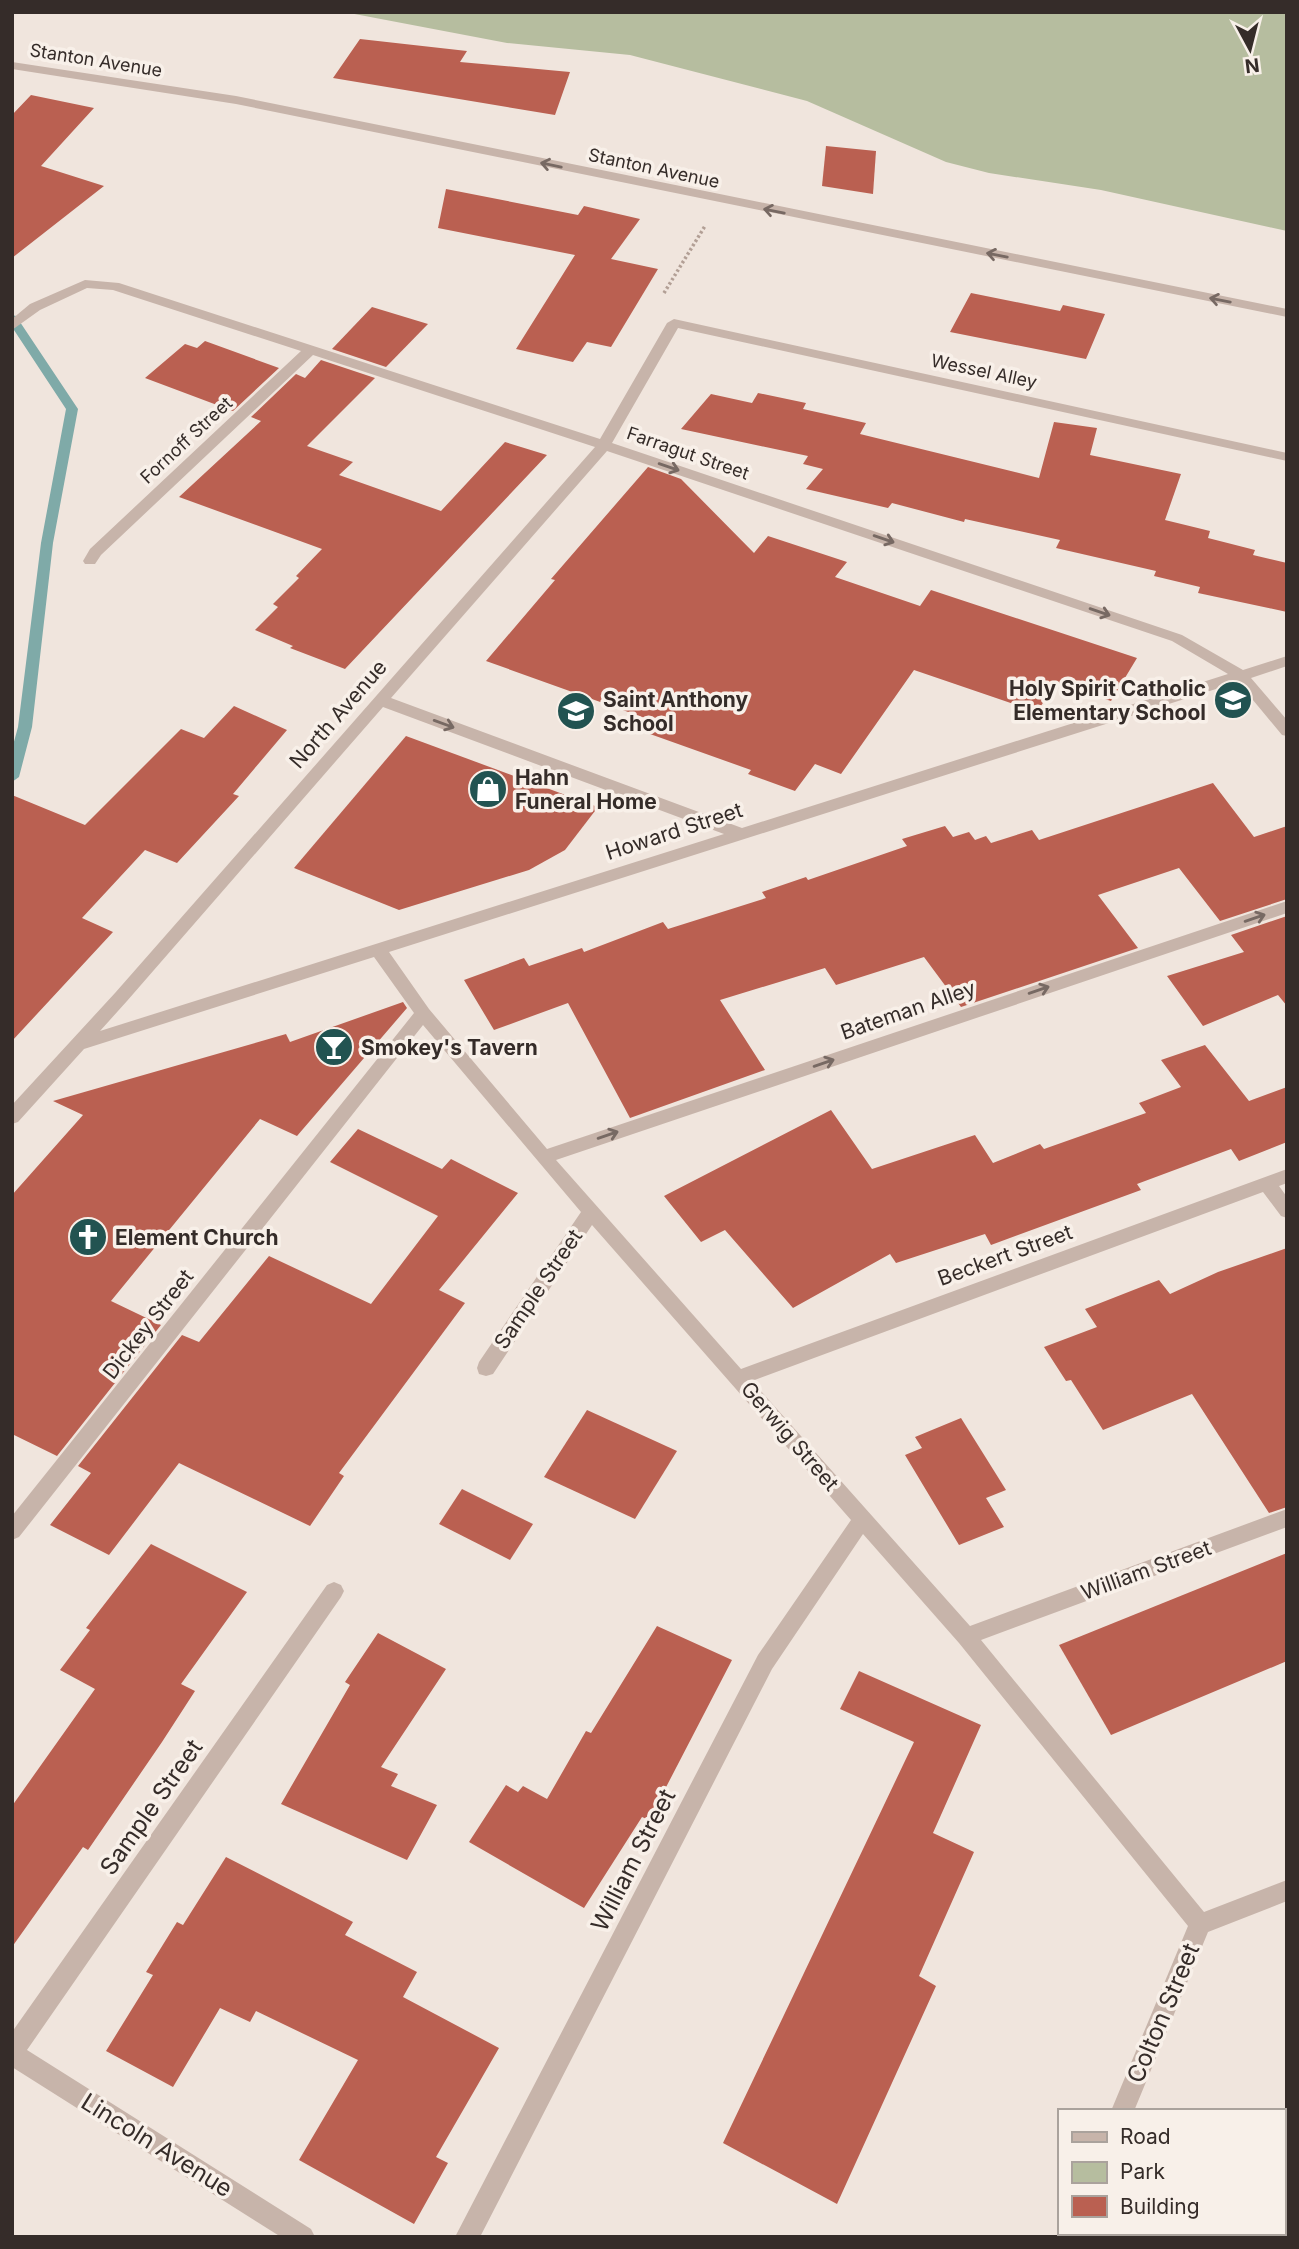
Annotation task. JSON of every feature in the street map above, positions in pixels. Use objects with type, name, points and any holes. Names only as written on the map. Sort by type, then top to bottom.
[{"type":"street","name":"Stanton Avenue","points":[[12,65],[236,100],[1287,313]]},
{"type":"street","name":"Farragut Street","points":[[12,326],[35,307],[85,284],[114,286],[604,445],[1177,638],[1241,675]]},
{"type":"street","name":"North Avenue","points":[[16,1106],[76,1045],[604,445],[674,323]]},
{"type":"street","name":"Wessel Alley","points":[[674,323],[1287,457]]},
{"type":"street","name":"Fornoff Street","points":[[90,561],[95,552],[311,349]]},
{"type":"street","name":"Howard Street","points":[[76,1045],[1287,661]]},
{"type":"street","points":[[1241,675],[1287,731]]},
{"type":"street","points":[[380,701],[741,834]]},
{"type":"street","name":"Bateman Alley","points":[[543,1157],[1287,907]]},
{"type":"street","name":"Gerwig Street","points":[[378,949],[423,1013],[543,1157],[966,1637],[1200,1924]]},
{"type":"street","name":"Dickey Street","points":[[12,1531],[423,1013]]},
{"type":"street","name":"Beckert Street","points":[[739,1378],[1287,1176]]},
{"type":"street","points":[[1266,1183],[1287,1211]]},
{"type":"street","name":"Sample Street","points":[[486,1368],[591,1211]]},
{"type":"street","name":"William Street","points":[[467,2237],[765,1662],[863,1518]]},
{"type":"street","name":"William Street","points":[[966,1637],[1287,1518]]},
{"type":"street","name":"Sample Street","points":[[12,2053],[334,1591]]},
{"type":"street","name":"Colton Street","points":[[1123,2109],[1200,1924],[1287,1890]]},
{"type":"street","name":"Lincoln Avenue","points":[[12,2053],[303,2237]]},
{"type":"green space","points":[[344,12],[1287,12],[1287,231],[1101,190],[989,173],[946,162],[807,101],[630,55],[507,43]]},
{"type":"building","points":[[360,39],[467,51],[460,62],[570,72],[555,115],[333,78]]},
{"type":"building","points":[[31,95],[94,108],[41,166],[104,186],[12,258],[12,115]]},
{"type":"building","points":[[826,146],[876,151],[873,194],[822,186]]},
{"type":"building","points":[[446,189],[578,215],[584,206],[640,219],[611,259],[658,269],[611,347],[587,342],[573,362],[516,349],[575,255],[438,228]]},
{"type":"building","points":[[971,293],[1060,311],[1063,305],[1105,314],[1086,359],[950,332]]},
{"type":"building","points":[[372,307],[428,324],[386,367],[332,349]]},
{"type":"building","points":[[205,341],[279,368],[233,411],[145,378],[185,344],[197,348]]},
{"type":"building","points":[[321,360],[375,378],[307,446],[353,462],[339,475],[441,511],[505,442],[547,455],[345,669],[290,648],[293,646],[255,630],[278,607],[273,604],[299,578],[296,576],[322,549],[179,497],[261,421],[251,417],[296,374],[305,378]]},
{"type":"building","points":[[758,393],[806,403],[803,409],[866,423],[860,434],[1039,478],[1054,422],[1097,428],[1090,455],[1181,474],[1165,520],[1210,531],[1208,538],[1255,550],[1253,555],[1287,563],[1287,612],[1198,593],[1200,587],[1154,576],[1156,571],[1056,548],[1060,540],[965,519],[964,522],[892,503],[888,508],[806,489],[823,469],[803,464],[808,456],[681,429],[711,394],[752,403]]},
{"type":"building","points":[[648,467],[681,479],[754,553],[768,536],[847,562],[835,577],[920,606],[931,590],[1137,658],[1111,701],[1056,683],[1037,712],[914,670],[841,774],[815,764],[795,791],[748,774],[751,770],[650,734],[659,723],[486,661],[555,580],[551,579]]},
{"type":"building","points":[[234,706],[287,730],[233,794],[239,796],[177,863],[145,850],[82,918],[113,932],[12,1041],[12,795],[85,825],[181,729],[204,738]]},
{"type":"building","points":[[406,736],[598,807],[565,850],[529,870],[399,910],[294,868]]},
{"type":"building","points":[[1213,783],[1254,837],[1287,826],[1287,899],[1220,921],[1179,868],[1098,895],[1138,948],[961,1007],[924,957],[836,985],[825,968],[720,1000],[765,1070],[630,1118],[568,1003],[494,1030],[464,980],[524,958],[529,966],[582,948],[584,952],[663,922],[668,929],[766,898],[762,892],[806,877],[808,880],[907,846],[902,839],[945,826],[953,837],[969,832],[975,840],[986,836],[991,843],[1032,830],[1039,840]]},
{"type":"building","points":[[1287,916],[1287,1006],[1278,995],[1203,1026],[1167,976],[1244,952],[1231,935]]},
{"type":"building","points":[[403,1002],[407,1008],[297,1136],[260,1119],[111,1301],[161,1325],[57,1456],[12,1434],[12,1195],[83,1115],[53,1101],[286,1034],[290,1042]]},
{"type":"building","points":[[1205,1045],[1249,1101],[1287,1087],[1287,1142],[1239,1161],[1231,1149],[1137,1184],[1141,1190],[991,1245],[985,1234],[896,1263],[890,1254],[793,1308],[725,1230],[701,1242],[664,1196],[831,1110],[872,1169],[975,1135],[993,1163],[1040,1144],[1044,1149],[1146,1113],[1139,1103],[1181,1087],[1161,1060]]},
{"type":"building","points":[[358,1129],[442,1169],[451,1159],[518,1193],[439,1290],[465,1303],[339,1473],[344,1476],[310,1526],[179,1463],[109,1555],[50,1525],[91,1473],[78,1466],[182,1335],[199,1342],[269,1256],[371,1304],[438,1216],[330,1162]]},
{"type":"building","points":[[1287,1248],[1287,1507],[1269,1513],[1192,1394],[1103,1430],[1071,1380],[1066,1381],[1044,1347],[1097,1327],[1085,1309],[1159,1280],[1170,1294],[1218,1272]]},
{"type":"building","points":[[587,1410],[677,1451],[635,1519],[544,1477]]},
{"type":"building","points":[[961,1418],[1006,1490],[986,1498],[1004,1527],[959,1545],[905,1455],[922,1448],[915,1437]]},
{"type":"building","points":[[462,1489],[533,1524],[510,1560],[439,1524]]},
{"type":"building","points":[[151,1544],[247,1592],[181,1684],[195,1691],[162,1742],[88,1850],[83,1847],[12,1947],[12,1806],[95,1689],[60,1670],[90,1630],[86,1628]]},
{"type":"building","points":[[1287,1553],[1287,1661],[1111,1735],[1059,1645]]},
{"type":"building","points":[[657,1626],[732,1660],[649,1820],[642,1817],[584,1908],[469,1842],[506,1785],[518,1792],[523,1786],[547,1799],[586,1731],[591,1733]]},
{"type":"building","points":[[378,1633],[446,1669],[381,1767],[398,1774],[391,1786],[437,1805],[407,1860],[281,1804],[350,1685],[345,1682]]},
{"type":"building","points":[[859,1671],[981,1725],[933,1833],[974,1852],[919,1976],[936,1986],[837,2204],[723,2143],[914,1742],[840,1709]]},
{"type":"building","points":[[226,1857],[353,1922],[345,1935],[417,1972],[403,1997],[499,2048],[436,2157],[448,2163],[414,2224],[299,2160],[358,2060],[256,2011],[250,2022],[220,2008],[173,2087],[106,2051],[153,1975],[146,1972],[177,1922],[183,1925]]},
{"type":"waterway","points":[[12,318],[72,409],[47,543],[25,727],[12,777]]},
{"type":"place","name":"Holy Spirit Catholic Elementary School","points":[[1233,700]]},
{"type":"place","name":"Saint Anthony School","points":[[576,711]]},
{"type":"place","name":"Hahn Funeral Home","points":[[488,789]]},
{"type":"place","name":"Smokey's Tavern","points":[[334,1047]]},
{"type":"place","name":"Element Church","points":[[88,1237]]}]
